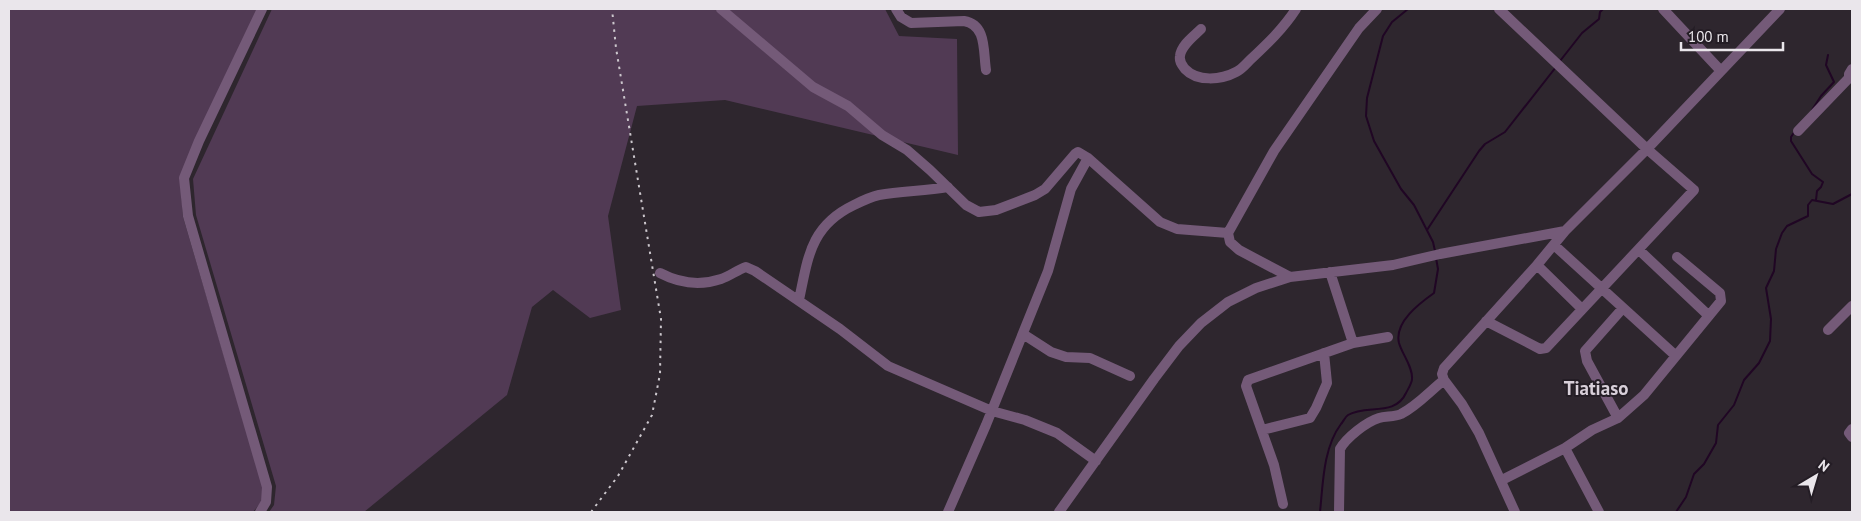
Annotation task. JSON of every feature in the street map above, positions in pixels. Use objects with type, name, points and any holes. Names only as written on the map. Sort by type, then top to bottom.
[{"type":"street","points":[[260,512],[266,502],[267,487],[188,216],[184,178],[199,141],[262,9]]},
{"type":"street","points":[[721,9],[814,87],[848,106],[882,135],[907,150],[966,205],[979,212],[996,210],[1035,195],[1045,189],[1078,152],[1088,158],[1160,222],[1177,229],[1228,233]]},
{"type":"street","points":[[896,9],[901,17],[912,23],[972,23],[978,28],[982,36],[986,70]]},
{"type":"street","points":[[1201,29],[1186,44],[1180,55],[1180,63],[1189,73],[1201,78],[1216,78],[1236,72],[1279,32],[1296,9]]},
{"type":"street","points":[[1290,277],[1239,250],[1230,242],[1228,233],[1274,151],[1359,28],[1377,9]]},
{"type":"street","points":[[1486,321],[1543,349],[1694,190],[1647,149],[1499,9]]},
{"type":"street","points":[[1663,9],[1721,71]]},
{"type":"street","points":[[1515,512],[1479,433],[1462,404],[1444,380],[1442,374],[1444,368],[1537,265],[1565,231],[1647,149],[1780,9]]},
{"type":"street","points":[[1798,131],[1851,76]]},
{"type":"street","points":[[948,512],[992,411],[1048,271],[1071,189],[1088,158]]},
{"type":"street","points":[[799,300],[815,238],[834,216],[876,195],[926,191],[948,187]]},
{"type":"street","points":[[1059,512],[1154,378],[1201,323],[1228,302],[1256,288],[1290,277],[1393,265],[1440,254],[1565,231]]},
{"type":"street","points":[[1554,245],[1676,356]]},
{"type":"street","points":[[1639,250],[1708,315]]},
{"type":"street","points":[[1502,480],[1565,448],[1592,430],[1618,418],[1644,395],[1721,301],[1720,293],[1677,257]]},
{"type":"street","points":[[1537,265],[1582,310]]},
{"type":"street","points":[[660,273],[672,279],[689,283],[704,282],[721,280],[746,267],[799,300],[888,366],[992,411],[1024,420],[1057,433],[1096,461]]},
{"type":"street","points":[[1330,272],[1353,343]]},
{"type":"street","points":[[1828,330],[1852,306]]},
{"type":"street","points":[[1618,418],[1587,362],[1585,351],[1624,308]]},
{"type":"street","points":[[1023,334],[1052,352],[1066,357],[1090,358],[1130,376]]},
{"type":"street","points":[[1283,504],[1274,465],[1246,386],[1248,380],[1353,343],[1388,337]]},
{"type":"street","points":[[1262,430],[1310,418],[1327,383],[1324,353]]},
{"type":"street","points":[[1339,512],[1340,449],[1343,443],[1377,418],[1401,414],[1444,380]]},
{"type":"street","points":[[1852,429],[1849,432],[1852,437]]},
{"type":"street","points":[[1565,448],[1599,512]]},
{"type":"shaded area","points":[[9,9],[258,9],[180,177],[183,217],[263,488],[262,501],[253,512],[9,512]]},
{"type":"shaded area","points":[[272,9],[885,9],[899,36],[957,39],[958,155],[725,100],[637,106],[608,216],[621,310],[590,318],[553,290],[532,307],[507,395],[364,512],[269,512],[274,505],[276,486],[196,215],[193,179]]},
{"type":"waterway","points":[[1408,9],[1392,22],[1383,36],[1367,98],[1366,116],[1374,141],[1401,189],[1414,205],[1433,242],[1435,251]]},
{"type":"waterway","points":[[1560,61],[1582,33],[1599,19],[1600,12],[1603,9]]},
{"type":"waterway","points":[[1812,110],[1821,96],[1834,82],[1826,65],[1828,55]]},
{"type":"waterway","points":[[1427,230],[1479,151],[1485,144],[1505,132],[1556,67]]},
{"type":"waterway","points":[[1795,131],[1791,141],[1812,174],[1823,182],[1817,191],[1816,200]]},
{"type":"waterway","points":[[1676,512],[1686,497],[1694,474],[1704,464],[1716,443],[1718,425],[1734,405],[1744,380],[1759,363],[1770,341],[1771,319],[1766,288],[1774,271],[1776,249],[1782,233],[1787,226],[1808,216],[1808,205],[1812,200],[1833,204],[1852,194]]},
{"type":"waterway","points":[[1320,512],[1327,455],[1335,434],[1345,418],[1355,412],[1388,408],[1395,405],[1401,400],[1411,384],[1411,370],[1400,347],[1398,335],[1409,314],[1434,293],[1438,269],[1436,258]]},
{"type":"railway","points":[[591,512],[618,476],[652,415],[660,374],[661,319],[616,48],[612,9]]},
{"type":"district","name":"Tiatiaso","points":[[1596,388]]}]
